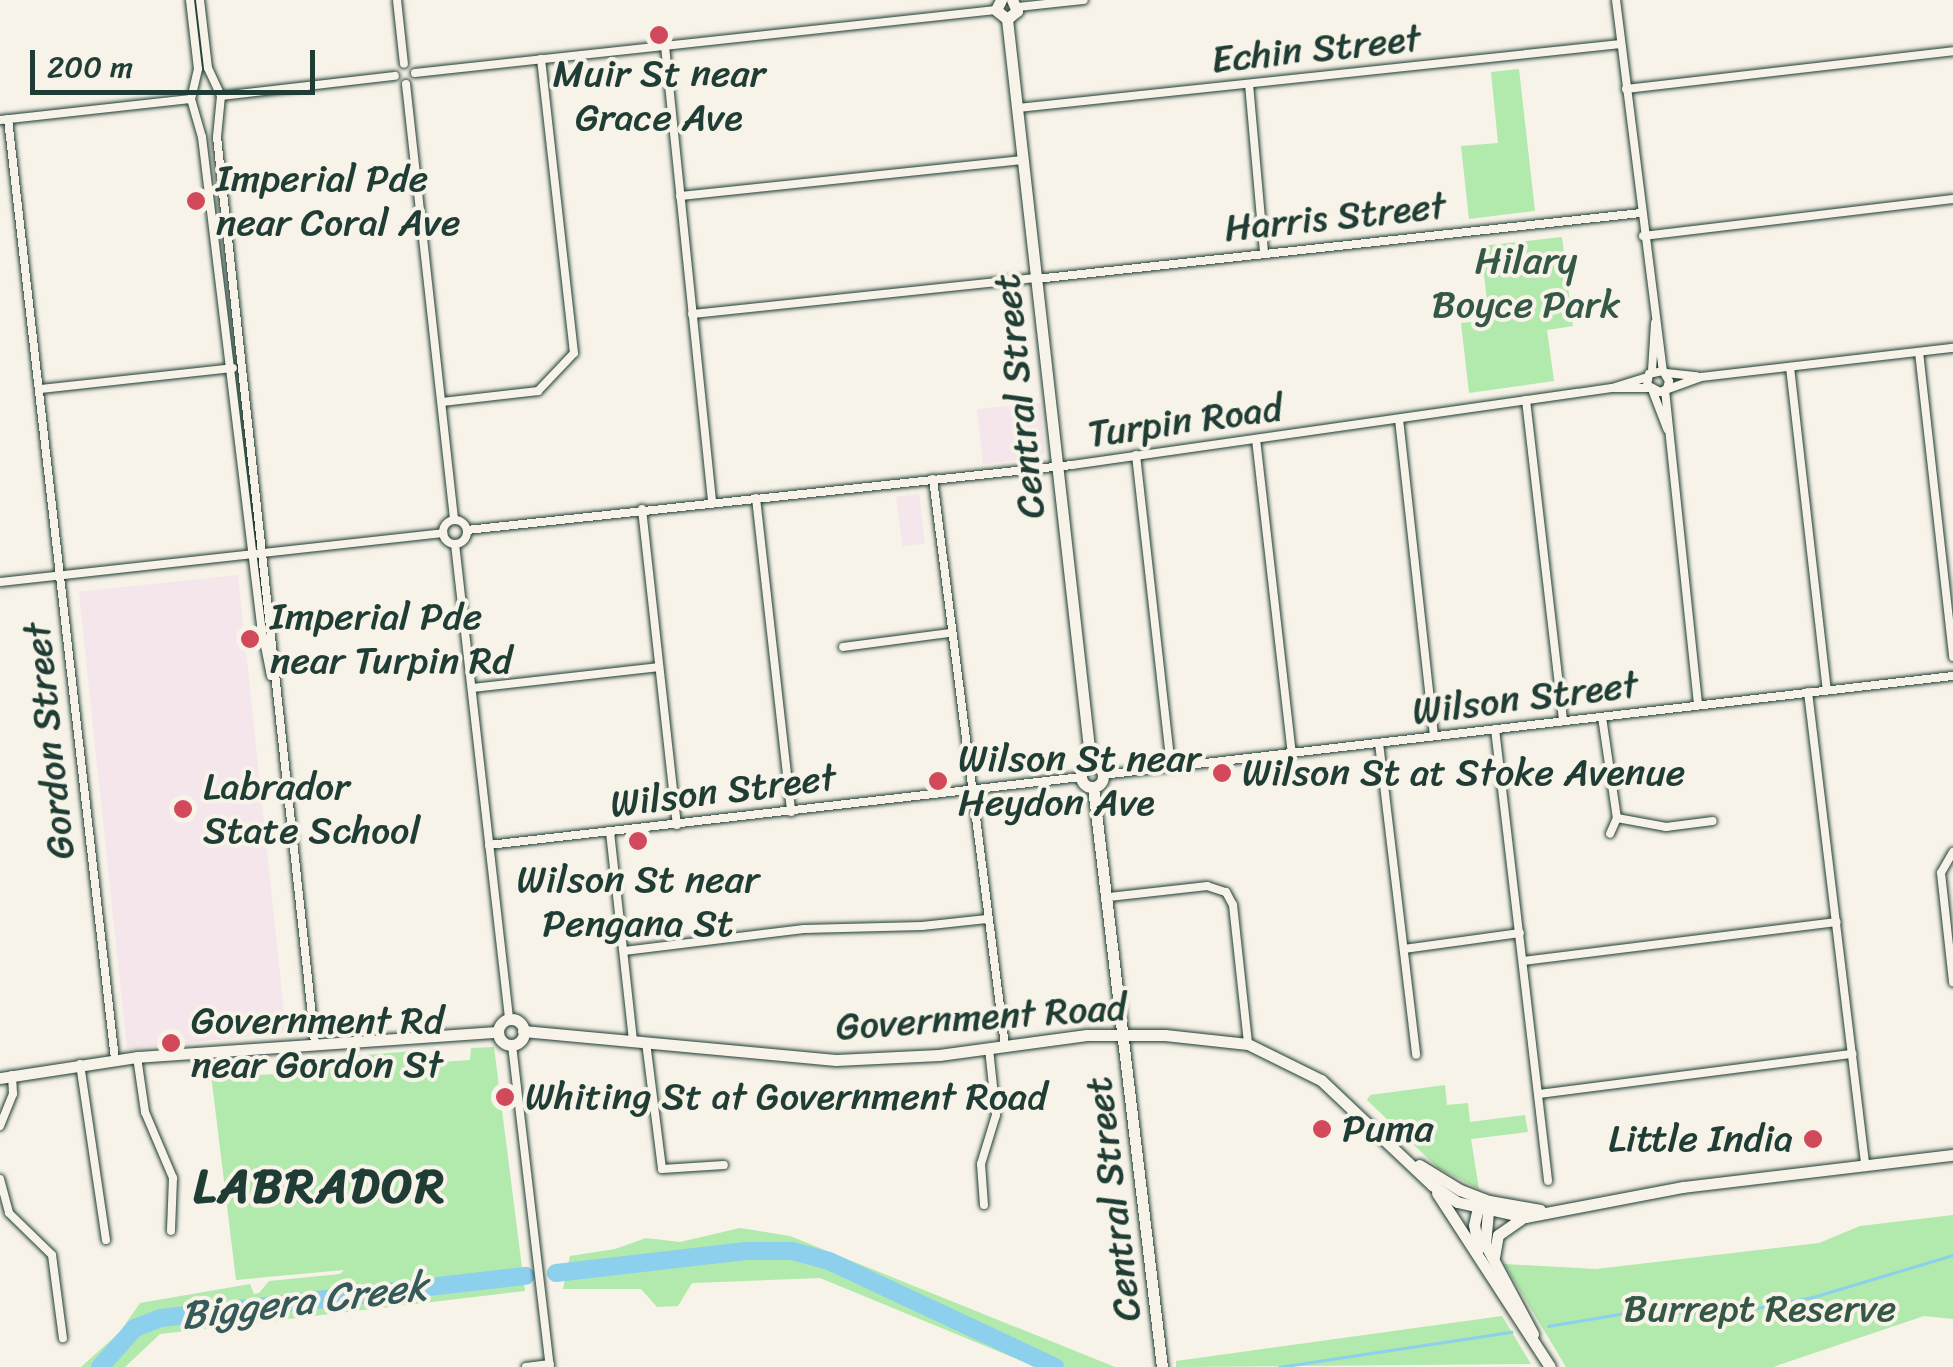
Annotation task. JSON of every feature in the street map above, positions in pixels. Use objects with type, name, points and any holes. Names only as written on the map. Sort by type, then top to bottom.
[{"type":"main road","points":[[1007,20],[1014,4]]},
{"type":"main road","points":[[998,5],[1007,20]]},
{"type":"main road","name":"Central Street","points":[[1007,20],[1091,766]]},
{"type":"main road","points":[[1091,766],[1102,775],[1093,787],[1081,777],[1091,766]]},
{"type":"main road","name":"Central Street","points":[[1093,787],[1162,1367]]},
{"type":"main road","points":[[6,1077],[137,1057],[498,1032],[509,1020],[519,1022],[524,1031],[522,1039],[512,1045],[504,1043],[498,1032]]},
{"type":"main road","name":"Government Road","points":[[524,1031],[836,1060],[1124,1034],[1248,1044],[1321,1080],[1407,1157],[1432,1185],[1495,1274]]},
{"type":"main road","points":[[1495,1274],[1493,1247],[1498,1235],[1524,1217],[1682,1186],[1953,1155]]},
{"type":"main road","name":"Government Road","points":[[1407,1157],[1483,1205]]},
{"type":"main road","name":"Government Road","points":[[1432,1185],[1457,1202],[1483,1205]]},
{"type":"main road","points":[[1483,1205],[1548,1211]]},
{"type":"main road","points":[[1483,1205],[1524,1217]]},
{"type":"main road","name":"Government Road","points":[[1483,1205],[1475,1241],[1550,1367]]},
{"type":"street","points":[[190,0],[196,90],[193,103],[252,555],[275,690]]},
{"type":"street","points":[[200,0],[316,1044]]},
{"type":"street","points":[[395,76],[404,64],[397,0]]},
{"type":"street","points":[[1014,4],[1084,0]]},
{"type":"street","points":[[1616,0],[1654,323],[1666,389],[1667,430],[1698,705]]},
{"type":"street","points":[[454,519],[406,84],[415,73],[998,5]]},
{"type":"street","name":"Echin Street","points":[[1018,108],[1621,44]]},
{"type":"street","points":[[665,46],[712,503]]},
{"type":"street","points":[[1626,89],[1953,51]]},
{"type":"street","points":[[442,402],[538,391],[574,352],[541,60]]},
{"type":"street","points":[[404,64],[415,73]]},
{"type":"street","points":[[4,119],[214,101],[395,76],[406,84]]},
{"type":"street","points":[[1250,84],[1264,251]]},
{"type":"street","points":[[196,90],[214,101]]},
{"type":"street","name":"Gordon Street","points":[[4,119],[40,389],[115,1060]]},
{"type":"street","points":[[680,196],[1023,160]]},
{"type":"street","points":[[1643,236],[1953,199]]},
{"type":"street","name":"Harris Street","points":[[692,314],[1640,213]]},
{"type":"street","points":[[220,287],[234,286]]},
{"type":"street","points":[[1654,323],[1651,390],[1667,430]]},
{"type":"street","points":[[1666,389],[1701,377],[1953,348]]},
{"type":"street","points":[[1919,352],[1953,657]]},
{"type":"street","points":[[40,389],[243,367]]},
{"type":"street","points":[[1790,367],[1827,690]]},
{"type":"street","points":[[1664,372],[1701,377]]},
{"type":"street","name":"Turpin Road","points":[[467,530],[1136,456],[1612,388],[1664,372]]},
{"type":"street","name":"Turpin Road","points":[[1612,388],[1628,392],[1666,389]]},
{"type":"street","points":[[1526,400],[1564,721]]},
{"type":"street","points":[[1399,419],[1434,736]]},
{"type":"street","points":[[1256,439],[1292,753]]},
{"type":"street","points":[[1136,456],[1170,767]]},
{"type":"street","points":[[933,478],[1005,1046]]},
{"type":"street","points":[[756,498],[791,812]]},
{"type":"street","points":[[642,509],[677,824]]},
{"type":"street","points":[[442,533],[447,522],[463,522],[467,530],[464,540],[455,544]]},
{"type":"street","points":[[0,582],[442,533],[455,544],[509,1020]]},
{"type":"street","points":[[843,647],[950,633]]},
{"type":"street","points":[[472,688],[658,667]]},
{"type":"street","name":"Wilson Street","points":[[1102,775],[1953,676]]},
{"type":"street","points":[[1808,692],[1865,1166]]},
{"type":"street","points":[[1602,717],[1616,818],[1610,834]]},
{"type":"street","points":[[1495,730],[1548,1181]]},
{"type":"street","points":[[1378,742],[1416,1054]]},
{"type":"street","name":"Wilson Street","points":[[490,845],[1081,777]]},
{"type":"street","points":[[1616,818],[1666,827],[1714,821]]},
{"type":"street","points":[[610,832],[624,951],[662,1170],[724,1165]]},
{"type":"street","points":[[1953,852],[1941,873],[1953,982]]},
{"type":"street","points":[[1109,897],[1208,886],[1226,892],[1233,905],[1248,1044]]},
{"type":"street","points":[[624,951],[804,929],[922,926],[987,919]]},
{"type":"street","points":[[1523,961],[1837,922]]},
{"type":"street","points":[[1404,948],[1520,933]]},
{"type":"street","points":[[512,1045],[550,1366],[526,1367]]},
{"type":"street","points":[[984,1205],[982,1164],[996,1115],[989,1048]]},
{"type":"street","points":[[1539,1094],[1852,1054]]},
{"type":"street","points":[[137,1057],[145,1112],[173,1178],[171,1231]]},
{"type":"street","points":[[80,1064],[106,1240]]},
{"type":"street","points":[[0,1126],[13,1094],[6,1077]]},
{"type":"street","points":[[0,1178],[9,1213],[50,1250],[63,1338]]},
{"type":"shaded area","points":[[1040,403],[1045,451],[1040,457],[983,464],[977,409]]},
{"type":"shaded area","points":[[919,494],[925,544],[902,546],[896,497]]},
{"type":"shaded area","name":"Labrador State School","points":[[238,575],[286,1032],[127,1049],[79,592]]},
{"type":"green space","points":[[1519,69],[1535,211],[1469,219],[1461,146],[1498,143],[1491,72]]},
{"type":"green space","name":"Hilary Boyce Park","points":[[1562,237],[1573,326],[1547,330],[1554,381],[1469,393],[1461,323],[1489,320],[1481,246]]},
{"type":"green space","points":[[494,1047],[525,1291],[160,1334],[125,1367],[81,1367],[119,1333],[140,1303],[250,1284],[254,1294],[269,1281],[340,1274],[344,1270],[236,1280],[210,1066],[219,1065],[221,1077],[293,1073],[293,1061],[425,1050],[427,1063],[470,1060],[471,1048]]},
{"type":"green space","points":[[1445,1085],[1447,1105],[1468,1103],[1470,1122],[1525,1115],[1528,1132],[1471,1139],[1479,1189],[1438,1168],[1367,1100],[1370,1095]]},
{"type":"green space","name":"Burrept Reserve","points":[[1953,1215],[1953,1319],[1924,1316],[1773,1367],[1566,1367],[1504,1264],[1596,1269],[1819,1243],[1860,1226]]},
{"type":"green space","points":[[740,1228],[790,1236],[1115,1367],[1036,1367],[820,1278],[692,1283],[678,1306],[657,1307],[641,1289],[563,1289],[570,1256],[615,1249],[646,1238],[680,1242]]},
{"type":"green space","points":[[1502,1316],[1531,1364],[1176,1367],[1176,1361]]},
{"type":"waterway","name":"Biggera Creek","points":[[556,1273],[746,1251],[792,1251],[829,1261],[1055,1367]]},
{"type":"waterway","name":"Biggera Creek","points":[[1548,1326],[1625,1313],[1736,1312],[1813,1297],[1953,1255]]},
{"type":"waterway","name":"Biggera Creek","points":[[100,1367],[135,1328],[161,1318],[526,1276]]},
{"type":"waterway","name":"Biggera Creek","points":[[1279,1367],[1511,1332]]},
{"type":"place","name":"Muir St near Grace Ave","points":[[659,35]]},
{"type":"place","name":"Imperial Pde near Coral Ave","points":[[196,201]]},
{"type":"place","name":"Imperial Pde near Turpin Rd","points":[[250,639]]},
{"type":"place","name":"Wilson St at Stoke Avenue","points":[[1222,773]]},
{"type":"place","name":"Wilson St near Heydon Ave","points":[[938,781]]},
{"type":"place","name":"Labrador State School","points":[[183,809]]},
{"type":"place","name":"Wilson St near Pengana St","points":[[638,841]]},
{"type":"place","name":"Government Rd near Gordon St","points":[[171,1043]]},
{"type":"place","name":"Whiting St at Government Road","points":[[505,1097]]},
{"type":"place","name":"Puma","points":[[1322,1129]]},
{"type":"place","name":"Little India","points":[[1813,1139]]},
{"type":"district","name":"LABRADOR","points":[[320,1186]]}]
